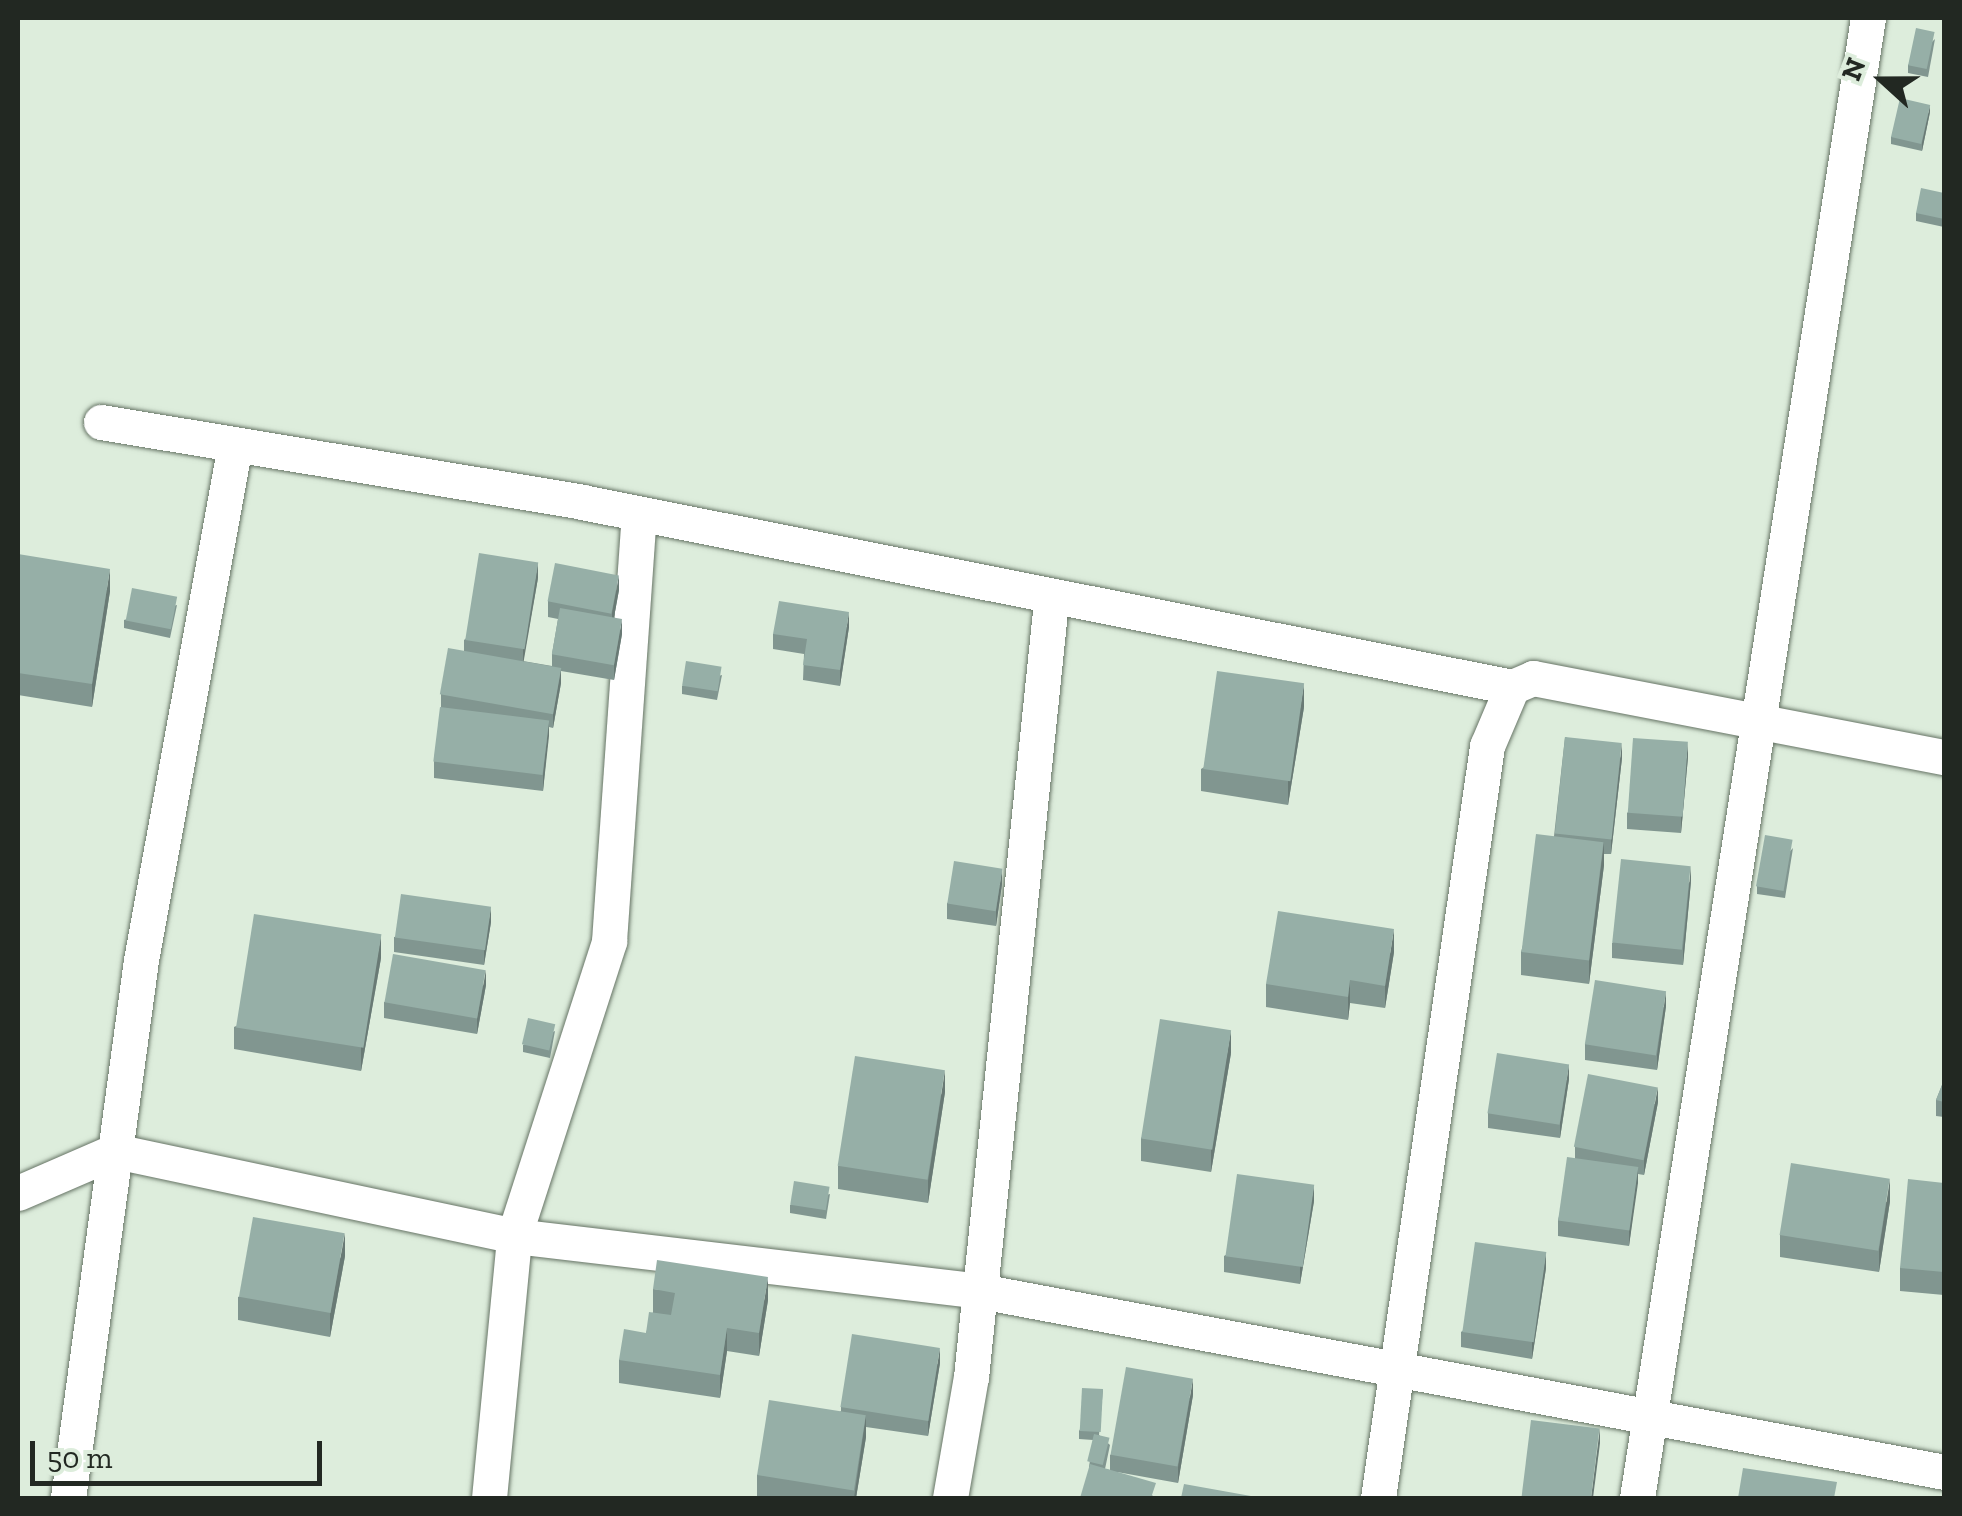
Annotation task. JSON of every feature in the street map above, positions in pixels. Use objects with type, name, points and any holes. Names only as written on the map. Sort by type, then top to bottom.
[{"type":"street","points":[[1637,1498],[1755,718],[1868,18]]},
{"type":"street","points":[[102,422],[639,514],[1051,602],[1512,687],[1533,678],[1944,757]]},
{"type":"street","points":[[68,1498],[115,1151],[235,445]]},
{"type":"street","points":[[488,1498],[514,1236],[609,940],[639,514]]},
{"type":"street","points":[[950,1498],[980,1291],[1051,602]]},
{"type":"street","points":[[1378,1498],[1488,746],[1512,687]]},
{"type":"street","points":[[18,1193],[115,1151],[514,1236],[980,1291],[1397,1373],[1944,1472]]},
{"type":"building","points":[[1916,28],[1935,32],[1927,69],[1908,65]]},
{"type":"building","points":[[1900,98],[1930,105],[1921,144],[1891,137]]},
{"type":"building","points":[[1921,188],[1944,193],[1944,219],[1916,213]]},
{"type":"building","points":[[479,553],[538,562],[524,649],[465,640]]},
{"type":"building","points":[[18,554],[110,569],[92,684],[18,673]]},
{"type":"building","points":[[555,563],[619,575],[611,614],[548,601]]},
{"type":"building","points":[[132,588],[177,597],[171,629],[126,620]]},
{"type":"building","points":[[779,601],[849,612],[840,670],[803,665],[807,639],[773,634]]},
{"type":"building","points":[[560,608],[622,619],[614,665],[552,654]]},
{"type":"building","points":[[448,648],[561,668],[553,714],[440,694]]},
{"type":"building","points":[[686,661],[722,667],[718,691],[682,686]]},
{"type":"building","points":[[1217,671],[1304,683],[1290,781],[1203,769]]},
{"type":"building","points":[[440,707],[549,720],[542,775],[433,762]]},
{"type":"building","points":[[1565,737],[1622,743],[1612,839],[1555,833]]},
{"type":"building","points":[[1633,738],[1688,742],[1683,817],[1628,813]]},
{"type":"building","points":[[1536,834],[1603,842],[1589,960],[1521,952]]},
{"type":"building","points":[[1765,835],[1793,840],[1784,891],[1756,886]]},
{"type":"building","points":[[1621,859],[1691,866],[1682,950],[1612,943]]},
{"type":"building","points":[[954,861],[1002,869],[996,911],[947,903]]},
{"type":"building","points":[[401,894],[491,907],[485,950],[395,938]]},
{"type":"building","points":[[1278,911],[1394,929],[1385,986],[1350,980],[1348,997],[1266,984]]},
{"type":"building","points":[[254,914],[381,934],[363,1048],[236,1028]]},
{"type":"building","points":[[393,954],[486,970],[477,1019],[384,1002]]},
{"type":"building","points":[[1595,980],[1666,991],[1656,1055],[1585,1044]]},
{"type":"building","points":[[528,1018],[555,1024],[549,1051],[522,1044]]},
{"type":"building","points":[[1160,1019],[1231,1030],[1212,1150],[1141,1139]]},
{"type":"building","points":[[1497,1053],[1569,1064],[1560,1125],[1487,1113]]},
{"type":"building","points":[[855,1056],[945,1070],[928,1180],[838,1166]]},
{"type":"building","points":[[1588,1074],[1658,1088],[1644,1160],[1574,1147]]},
{"type":"building","points":[[1944,1080],[1944,1102],[1936,1100]]},
{"type":"building","points":[[1567,1157],[1638,1167],[1629,1230],[1558,1220]]},
{"type":"building","points":[[1791,1163],[1890,1179],[1878,1251],[1780,1235]]},
{"type":"building","points":[[1237,1174],[1314,1185],[1303,1267],[1225,1256]]},
{"type":"building","points":[[1908,1179],[1944,1183],[1944,1272],[1900,1268]]},
{"type":"building","points":[[794,1181],[830,1187],[826,1210],[790,1205]]},
{"type":"building","points":[[253,1217],[345,1233],[331,1313],[239,1297]]},
{"type":"building","points":[[1475,1242],[1546,1252],[1534,1342],[1462,1332]]},
{"type":"building","points":[[657,1260],[768,1277],[759,1333],[727,1328],[720,1375],[619,1360],[624,1329],[646,1333],[649,1312],[671,1315],[675,1293],[653,1289]]},
{"type":"building","points":[[852,1334],[940,1348],[928,1421],[840,1407]]},
{"type":"building","points":[[1126,1367],[1193,1379],[1178,1466],[1111,1455]]},
{"type":"building","points":[[1082,1388],[1103,1389],[1101,1432],[1080,1431]]},
{"type":"building","points":[[769,1400],[866,1415],[854,1490],[757,1475]]},
{"type":"building","points":[[1531,1420],[1599,1428],[1591,1498],[1521,1498]]},
{"type":"building","points":[[1094,1434],[1110,1438],[1103,1465],[1087,1461]]},
{"type":"building","points":[[1090,1464],[1156,1483],[1151,1498],[1080,1498]]},
{"type":"building","points":[[1743,1468],[1837,1482],[1834,1498],[1738,1498]]},
{"type":"building","points":[[1184,1484],[1262,1498],[1181,1498]]}]
